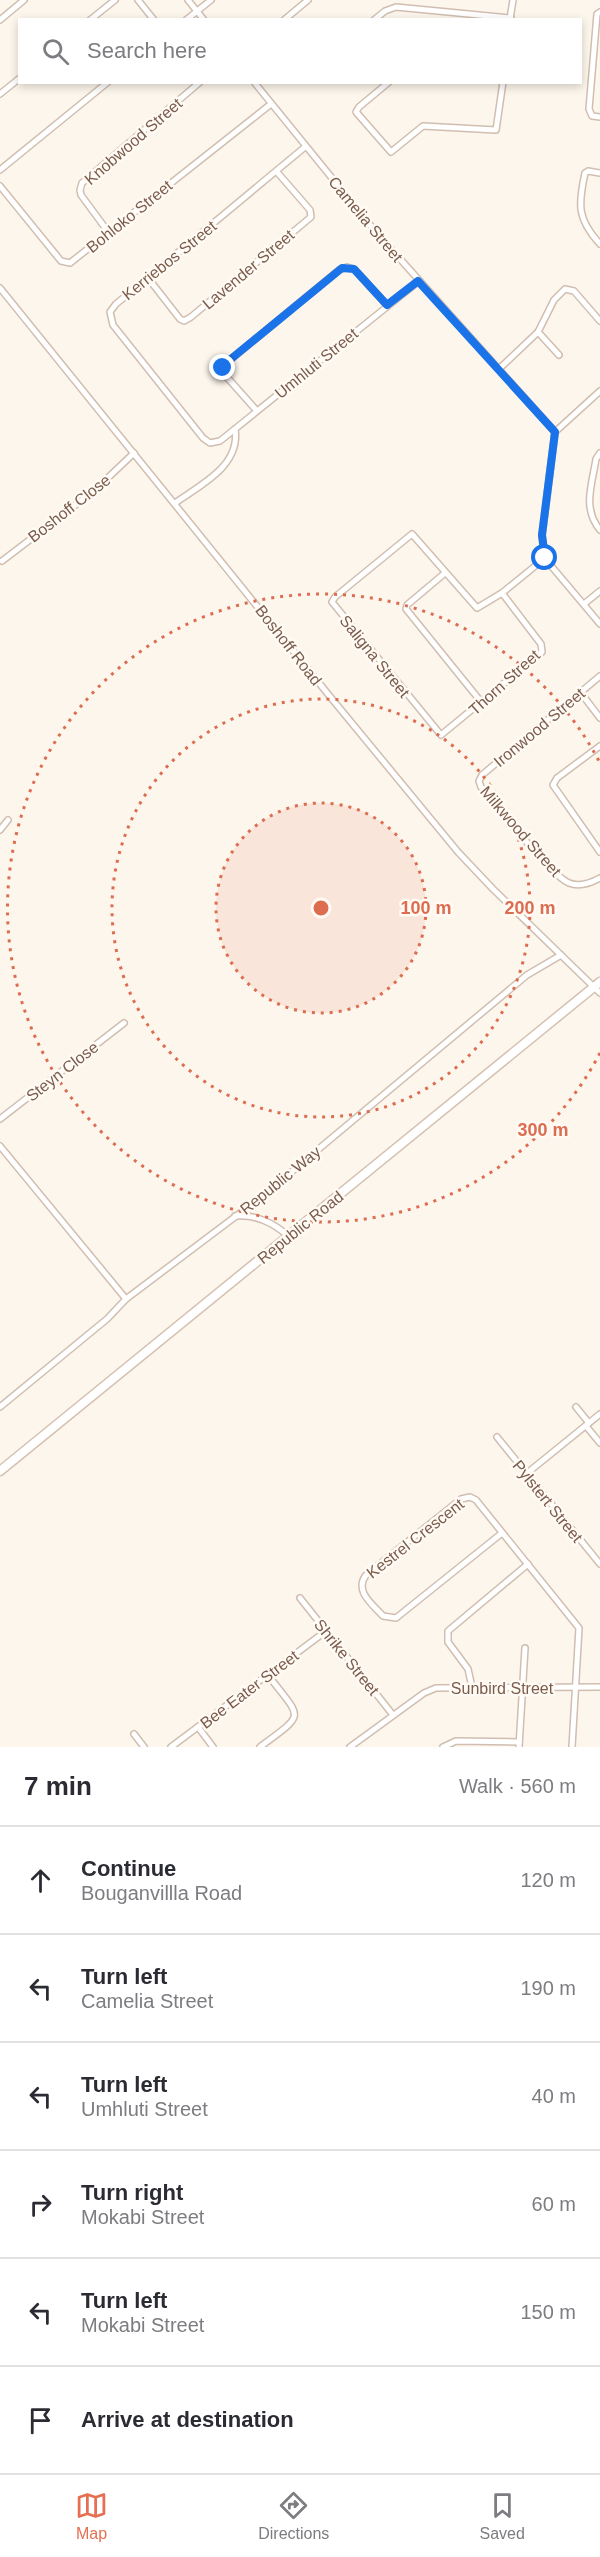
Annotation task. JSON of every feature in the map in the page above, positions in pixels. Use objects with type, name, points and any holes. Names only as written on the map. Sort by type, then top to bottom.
[{"type":"street","points":[[0,20],[24,0]]},
{"type":"street","points":[[92,18],[115,0]]},
{"type":"street","points":[[138,0],[152,18]]},
{"type":"street","points":[[188,0],[202,18]]},
{"type":"street","points":[[188,18],[211,0]]},
{"type":"street","points":[[286,18],[308,0]]},
{"type":"street","points":[[510,18],[513,0]]},
{"type":"street","points":[[376,18],[385,10],[396,7],[500,18]]},
{"type":"street","points":[[598,13],[589,110],[592,116],[600,117]]},
{"type":"street","points":[[0,94],[18,80]]},
{"type":"street","points":[[0,170],[106,84]]},
{"type":"street","name":"Knobwood Street","points":[[109,233],[81,195],[82,183],[198,84]]},
{"type":"street","name":"Camelia Street","points":[[256,84],[305,147],[418,281],[555,432]]},
{"type":"street","points":[[387,84],[356,112],[390,152],[426,126],[492,131],[496,129],[503,84]]},
{"type":"street","name":"Bohloko Street","points":[[0,186],[64,263],[74,261],[271,104]]},
{"type":"street","name":"Kerriebos Street","points":[[213,443],[203,438],[110,320],[112,308],[305,147]]},
{"type":"street","name":"Lavender Street","points":[[148,278],[182,321],[187,320],[311,217],[310,210],[277,172]]},
{"type":"street","points":[[600,173],[585,173],[581,217],[590,233],[600,244]]},
{"type":"street","points":[[257,411],[225,375],[224,365],[339,270],[344,267],[354,269],[387,305]]},
{"type":"street","name":"Umhluti Street","points":[[213,443],[220,441],[418,281]]},
{"type":"street","points":[[499,369],[538,332],[554,300],[565,289],[574,291],[600,321]]},
{"type":"street","name":"Boshoff Road","points":[[1,292],[175,503],[332,699],[482,879],[598,987]]},
{"type":"street","points":[[538,332],[559,355]]},
{"type":"street","points":[[600,391],[555,432],[542,535],[545,558],[600,624]]},
{"type":"street","points":[[175,503],[226,464],[235,446],[235,429]]},
{"type":"street","name":"Boshoff Close","points":[[2,561],[95,490],[134,453]]},
{"type":"street","points":[[600,453],[596,459],[589,507],[591,518],[600,530]]},
{"type":"street","name":"Saligna Street","points":[[440,735],[332,602],[335,597],[412,534],[445,573]]},
{"type":"street","points":[[482,703],[406,609],[407,605],[445,573],[476,608],[485,605],[545,558]]},
{"type":"street","points":[[585,604],[600,591]]},
{"type":"street","name":"Thorn Street","points":[[440,735],[482,703],[543,650],[540,642],[502,593]]},
{"type":"street","name":"Ironwood Street","points":[[479,780],[600,676]]},
{"type":"street","points":[[580,693],[600,718]]},
{"type":"street","points":[[600,746],[557,778],[553,784],[554,789],[600,852]]},
{"type":"street","name":"Milkwood Street","points":[[479,780],[481,787],[563,880],[581,885],[600,878]]},
{"type":"street","points":[[0,830],[8,820]]},
{"type":"street","name":"Republic Way","points":[[0,1407],[106,1319],[126,1299],[235,1216],[476,1016],[537,968],[561,955]]},
{"type":"street","name":"Republic Road","points":[[0,1471],[598,987]]},
{"type":"street","name":"Steyn Close","points":[[0,1119],[124,1023]]},
{"type":"street","points":[[0,1146],[126,1299]]},
{"type":"street","points":[[235,1216],[257,1217],[288,1236]]},
{"type":"street","points":[[576,1407],[600,1443]]},
{"type":"street","points":[[526,1474],[600,1414]]},
{"type":"street","name":"Pylstert Street","points":[[497,1437],[600,1564]]},
{"type":"street","name":"Kestrel Crescent","points":[[502,1533],[396,1618],[383,1617],[362,1591],[361,1583],[366,1575],[464,1497],[476,1500],[579,1628],[572,1747]]},
{"type":"street","points":[[472,1687],[468,1669],[448,1642],[448,1631],[528,1564]]},
{"type":"street","name":"Shrike Street","points":[[300,1598],[393,1715]]},
{"type":"street","name":"Bee Eater Street","points":[[171,1747],[326,1631]]},
{"type":"street","points":[[443,1747],[456,1741],[519,1744],[525,1648]]},
{"type":"street","points":[[260,1747],[294,1720],[294,1709],[268,1675]]},
{"type":"street","name":"Sunbird Street","points":[[350,1747],[430,1690],[472,1687],[600,1687]]},
{"type":"street","points":[[198,1727],[213,1747]]},
{"type":"street","points":[[134,1734],[144,1747]]},
{"type":"route","points":[[223,368],[226,363],[344,267],[357,271],[387,305],[418,281],[555,432],[542,535],[545,558]]}]
